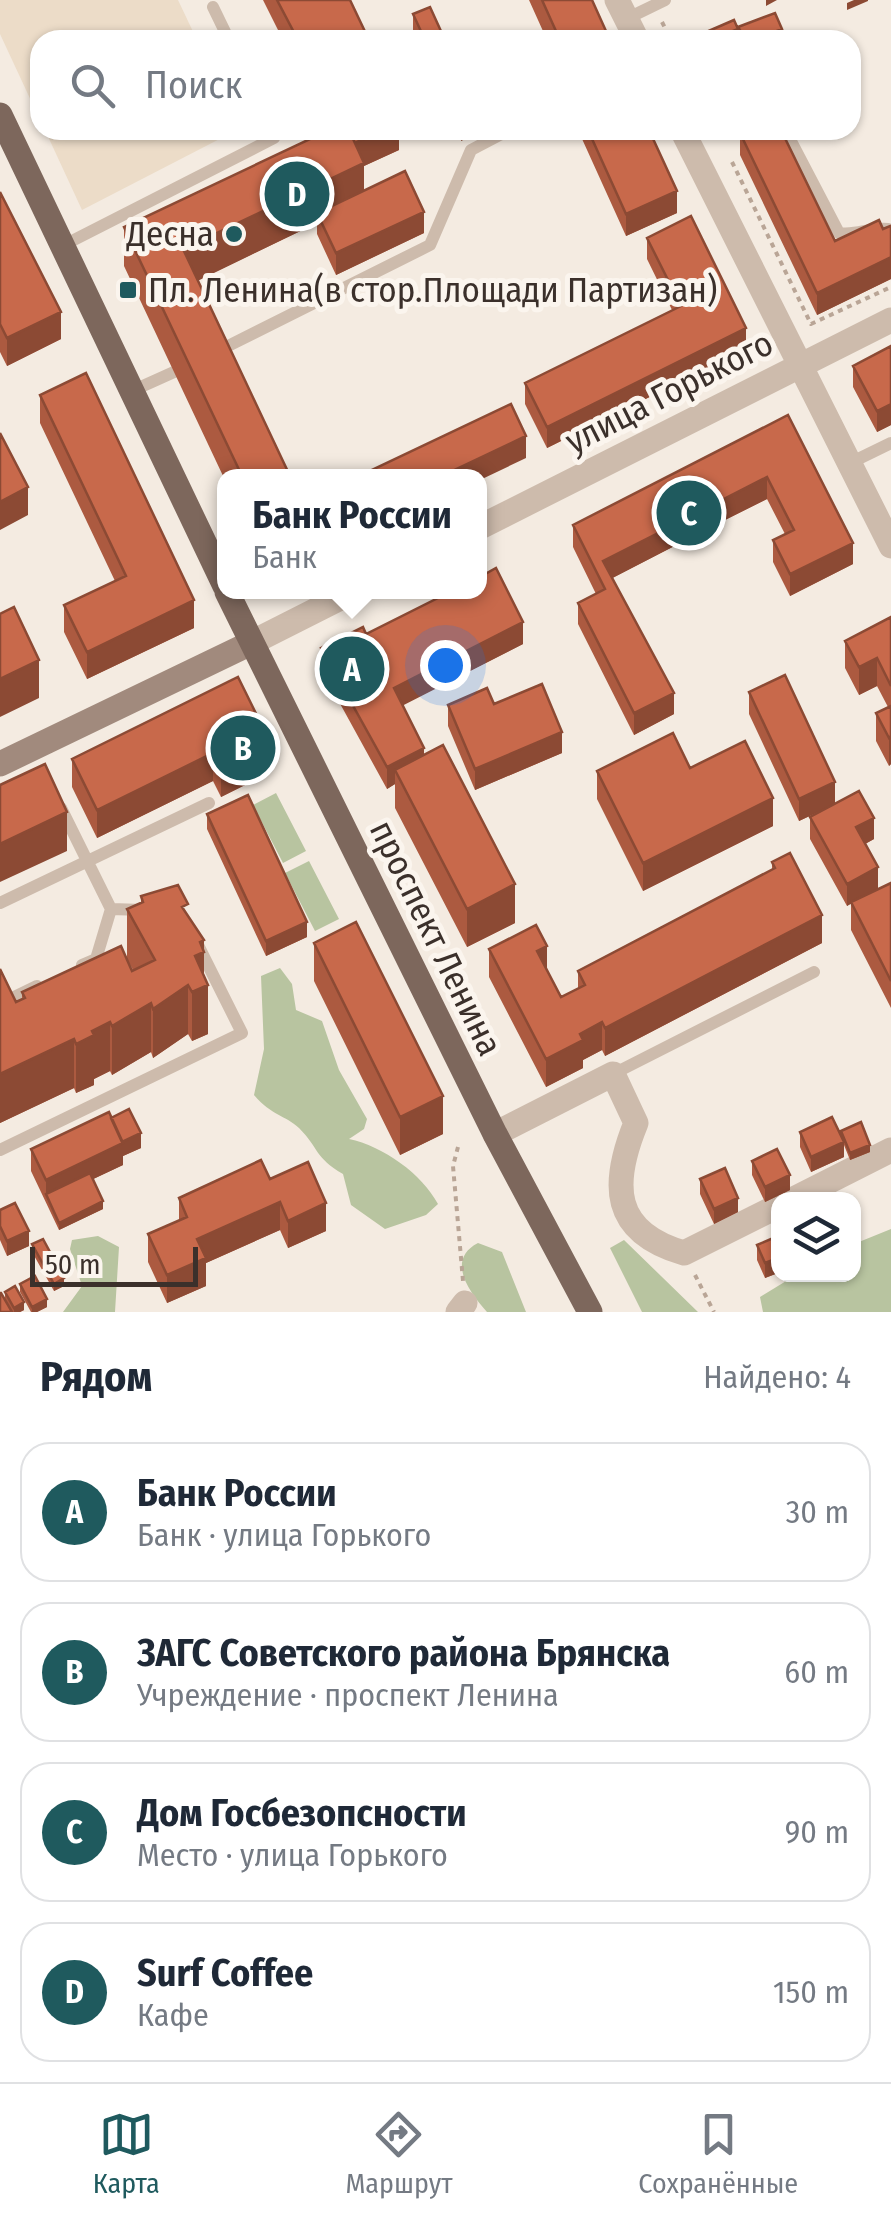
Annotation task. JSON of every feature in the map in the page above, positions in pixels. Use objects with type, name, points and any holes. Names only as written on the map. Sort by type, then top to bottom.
[{"type":"main road","name":"проспект Ленина","points":[[0,115],[217,570]]},
{"type":"main road","name":"проспект Ленина","points":[[231,599],[495,1134],[590,1312]]},
{"type":"street","points":[[687,140],[891,546]]},
{"type":"street","name":"улица Горького","points":[[487,523],[891,320]]},
{"type":"street","points":[[0,764],[35,756],[338,599]]},
{"type":"street","points":[[495,1134],[613,1074],[636,1122],[622,1158],[620,1188],[630,1219],[652,1244],[684,1254],[771,1210]]},
{"type":"street","points":[[808,1192],[891,1150]]},
{"type":"lane","points":[[627,20],[665,0]]},
{"type":"lane","points":[[213,7],[224,30]]},
{"type":"lane","points":[[64,246],[270,140]]},
{"type":"lane","points":[[214,354],[430,246],[471,150],[490,140]]},
{"type":"lane","points":[[792,143],[839,233],[852,236],[872,227],[888,229],[891,235]]},
{"type":"lane","points":[[134,390],[174,372]]},
{"type":"lane","points":[[850,463],[891,443]]},
{"type":"lane","points":[[54,794],[111,909],[96,959],[64,974]]},
{"type":"lane","points":[[0,903],[208,802]]},
{"type":"lane","points":[[111,909],[164,911]]},
{"type":"lane","points":[[0,1150],[242,1033],[190,930]]},
{"type":"lane","points":[[613,1074],[814,972]]},
{"type":"lane","points":[[0,1004],[48,981]]},
{"type":"path","points":[[732,162],[811,324],[891,288]]},
{"type":"path","points":[[458,1147],[453,1166],[462,1307]]},
{"type":"path","points":[[684,1254],[714,1312]]},
{"type":"green space","points":[[276,793],[306,851],[283,863],[253,805]]},
{"type":"green space","points":[[309,861],[339,919],[315,931],[285,873]]},
{"type":"green space","points":[[280,968],[292,984],[296,1010],[322,1021],[339,1070],[367,1119],[364,1129],[349,1139],[388,1155],[412,1172],[438,1204],[426,1215],[385,1229],[351,1205],[343,1174],[322,1157],[299,1128],[254,1095],[264,1049],[261,976]]},
{"type":"green space","points":[[891,1229],[891,1312],[763,1312],[760,1297],[785,1282],[861,1282],[861,1241]]},
{"type":"green space","points":[[98,1236],[119,1247],[115,1312],[63,1312],[82,1286],[70,1249],[72,1240]]},
{"type":"green space","points":[[624,1240],[698,1312],[642,1312],[610,1248]]},
{"type":"green space","points":[[478,1243],[502,1252],[526,1312],[487,1312],[474,1296],[462,1267],[468,1250]]},
{"type":"shaded area","points":[[0,0],[178,0],[192,30],[30,30],[30,98],[0,34]]},
{"type":"shaded area","points":[[50,140],[218,140],[82,210]]},
{"type":"building","points":[[277,0],[350,0],[364,30],[293,30]]},
{"type":"building","points":[[542,0],[592,0],[606,30],[556,30]]},
{"type":"building","points":[[430,7],[440,30],[420,30],[413,14]]},
{"type":"building","points":[[775,13],[782,29],[740,30],[738,27]]},
{"type":"building","points":[[734,20],[738,29],[736,30],[711,30]]},
{"type":"building","points":[[308,140],[354,140],[364,163],[183,249],[287,469],[239,469],[124,227]]},
{"type":"building","points":[[593,140],[654,140],[677,191],[626,214]]},
{"type":"building","points":[[743,140],[786,140],[835,241],[879,220],[883,229],[891,228],[891,257],[817,293]]},
{"type":"building","points":[[405,171],[424,212],[336,253],[317,213]]},
{"type":"building","points":[[0,192],[61,312],[7,338],[0,324]]},
{"type":"building","points":[[691,216],[746,328],[547,427],[525,383],[681,306],[647,238]]},
{"type":"building","points":[[891,346],[891,404],[877,411],[853,366]]},
{"type":"building","points":[[86,373],[194,600],[87,652],[64,605],[126,576],[40,395]]},
{"type":"building","points":[[511,404],[526,436],[457,469],[374,469]]},
{"type":"building","points":[[788,415],[853,543],[790,574],[773,540],[794,530],[767,477],[712,505],[715,513],[691,525],[688,518],[603,561],[674,693],[634,713],[578,603],[605,589],[573,525]]},
{"type":"building","points":[[0,433],[28,487],[0,502]]},
{"type":"building","points":[[496,568],[523,622],[394,688],[424,748],[387,767],[321,648],[363,627],[366,634],[436,599],[487,599],[487,573]]},
{"type":"building","points":[[14,607],[39,660],[0,679],[0,614]]},
{"type":"building","points":[[891,617],[891,686],[877,658],[859,667],[845,641]]},
{"type":"building","points":[[785,675],[835,782],[799,799],[749,692]]},
{"type":"building","points":[[238,677],[271,744],[221,769],[213,753],[97,810],[72,759]]},
{"type":"building","points":[[542,684],[562,732],[475,769],[448,705],[487,688],[494,704]]},
{"type":"building","points":[[891,706],[891,736],[889,738],[876,713]]},
{"type":"building","points":[[673,733],[690,768],[745,741],[773,798],[643,863],[597,771]]},
{"type":"building","points":[[443,745],[515,884],[467,909],[395,770]]},
{"type":"building","points":[[45,764],[67,812],[0,844],[0,785]]},
{"type":"building","points":[[859,791],[874,818],[856,827],[878,867],[847,884],[810,817]]},
{"type":"building","points":[[248,795],[307,922],[266,941],[207,814]]},
{"type":"building","points":[[790,853],[822,915],[605,1028],[602,1022],[580,1034],[583,1040],[546,1059],[489,949],[536,925],[547,946],[537,951],[561,997],[585,985],[578,971],[775,868],[772,862]]},
{"type":"building","points":[[891,883],[891,981],[851,902]]},
{"type":"building","points":[[178,885],[188,904],[182,907],[204,940],[200,942],[204,952],[195,956],[208,985],[192,992],[188,985],[153,1009],[151,1003],[112,1026],[110,1022],[92,1031],[94,1035],[76,1044],[74,1039],[0,1074],[0,969],[16,1002],[25,998],[22,992],[121,946],[132,971],[155,960],[127,909],[143,902],[141,896]]},
{"type":"building","points":[[356,922],[443,1096],[400,1117],[314,943]]},
{"type":"building","points":[[129,1109],[141,1133],[122,1142],[111,1118]]},
{"type":"building","points":[[109,1112],[123,1143],[46,1180],[31,1149]]},
{"type":"building","points":[[832,1117],[844,1142],[811,1157],[800,1132]]},
{"type":"building","points":[[861,1122],[870,1145],[850,1153],[841,1131]]},
{"type":"building","points":[[777,1149],[790,1175],[765,1187],[752,1161]]},
{"type":"building","points":[[261,1160],[270,1179],[308,1162],[326,1203],[288,1221],[280,1202],[197,1239],[206,1258],[167,1275],[148,1234],[187,1217],[179,1198]]},
{"type":"building","points":[[725,1168],[738,1198],[714,1209],[700,1179]]},
{"type":"building","points":[[90,1173],[103,1201],[59,1223],[46,1194]]},
{"type":"building","points":[[15,1203],[29,1231],[7,1241],[0,1226],[0,1210]]},
{"type":"building","points":[[43,1239],[64,1278],[54,1284],[32,1244]]},
{"type":"building","points":[[771,1239],[771,1261],[765,1263],[757,1245]]},
{"type":"building","points":[[35,1276],[47,1299],[32,1307],[20,1284]]},
{"type":"building","points":[[15,1286],[24,1302],[14,1308],[5,1292]]},
{"type":"building","points":[[1,1293],[12,1312],[0,1312]]},
{"type":"place","name":"Surf Coffee","points":[[297,194]]},
{"type":"place","name":"Десна","points":[[234,234]]},
{"type":"place","name":"Пл. Ленина(в стор.Площади Партизан)","points":[[128,290]]},
{"type":"place","name":"Дом Госбезопсности","points":[[689,513]]},
{"type":"place","name":"Банк России","points":[[352,669]]},
{"type":"place","name":"ЗАГС Советского района Брянска","points":[[243,748]]}]
